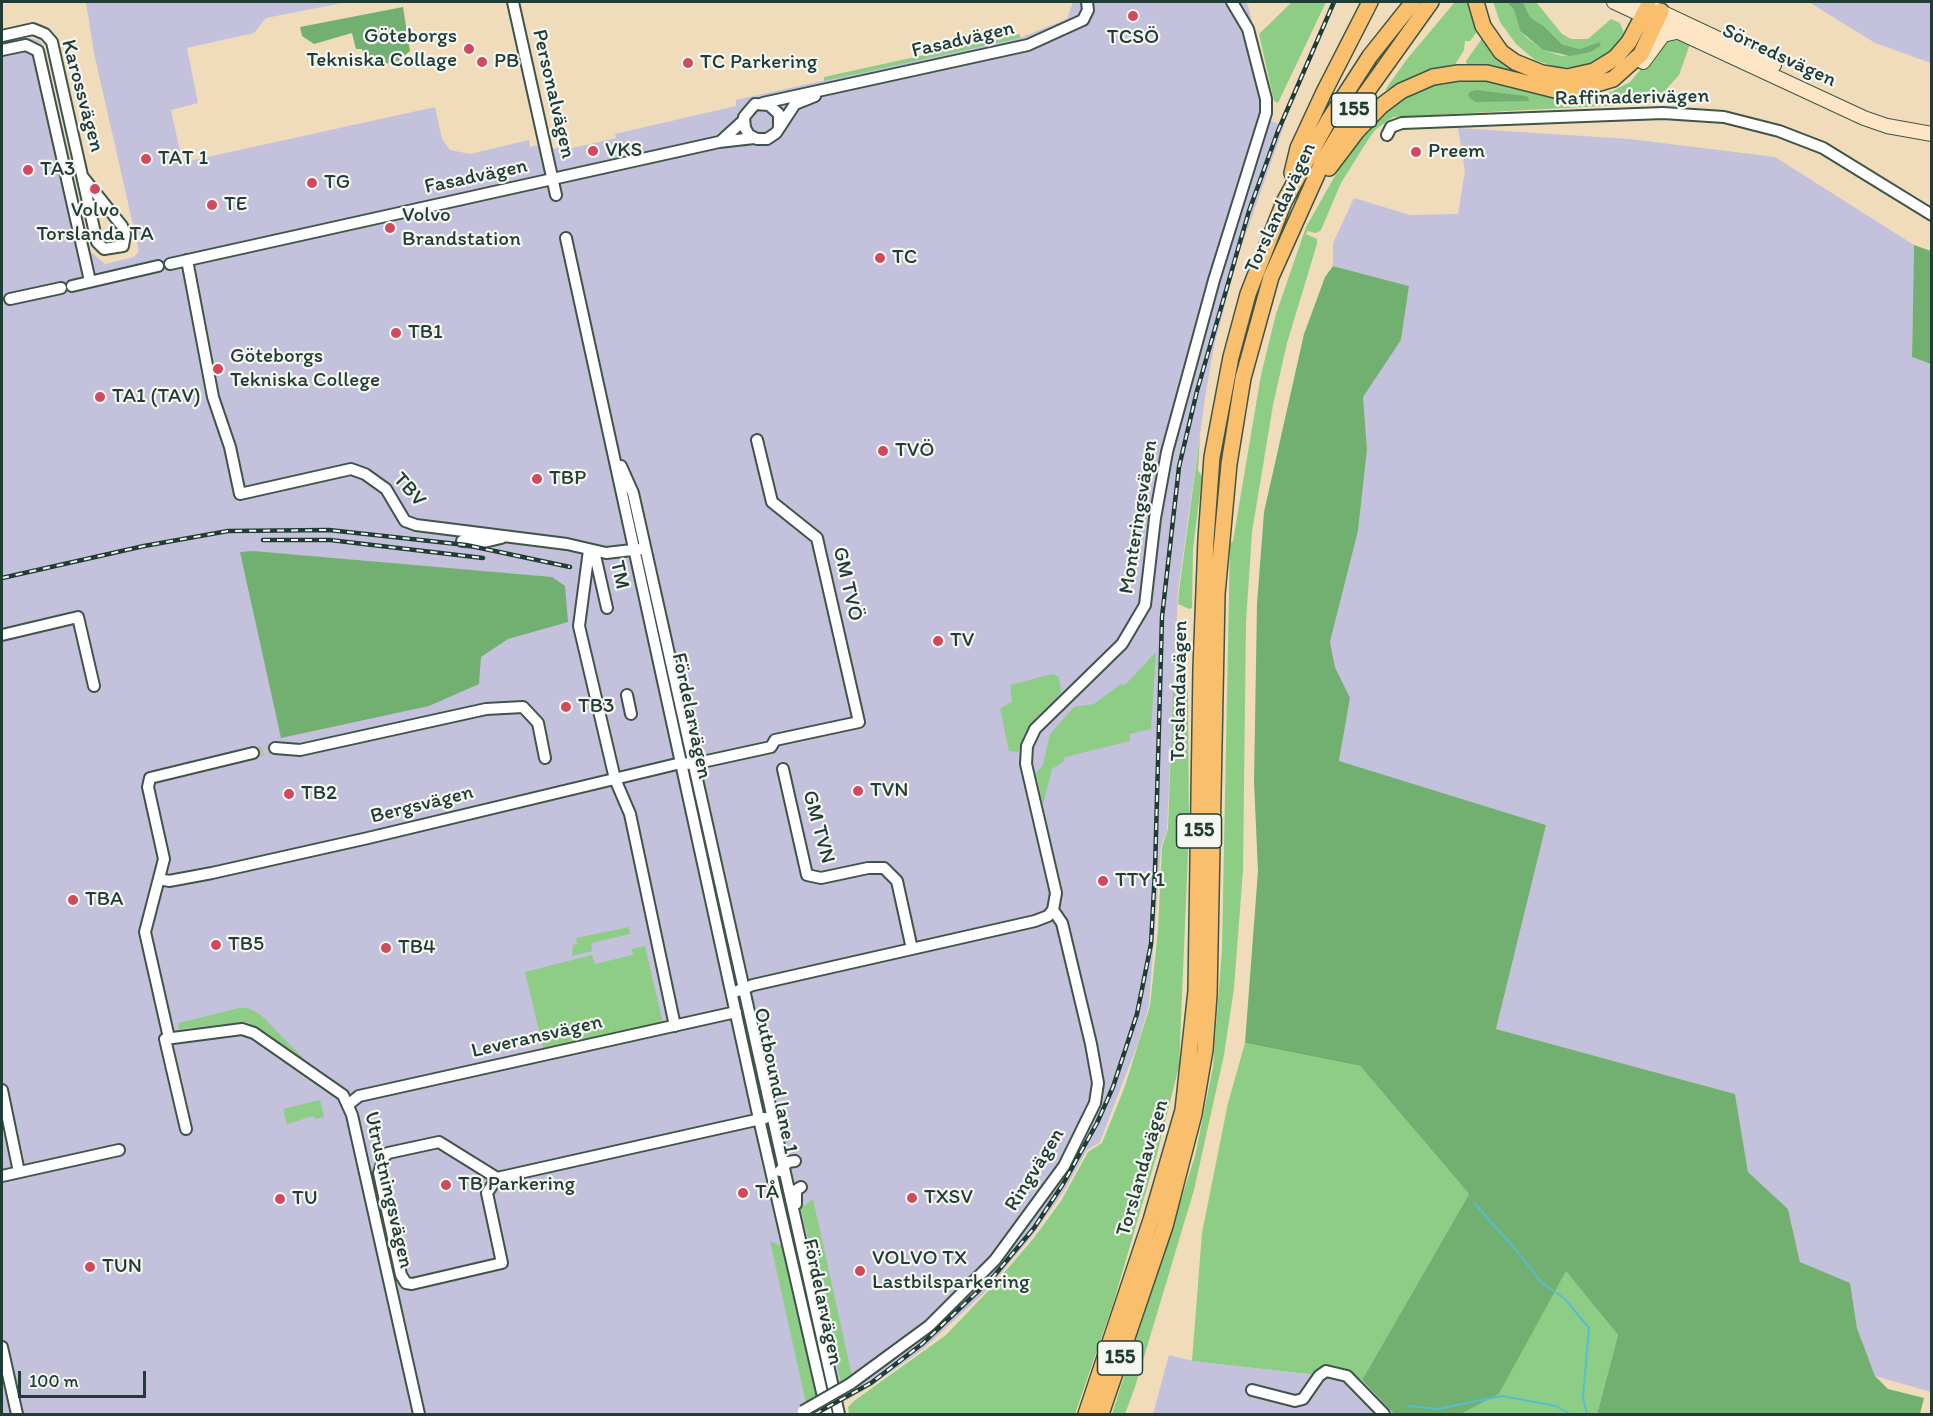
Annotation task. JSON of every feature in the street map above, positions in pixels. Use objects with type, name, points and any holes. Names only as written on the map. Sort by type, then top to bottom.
[{"type":"main road","name":"Torslandavägen","points":[[1087,1410],[1151,1220],[1183,1110],[1196,991],[1203,591],[1212,458],[1236,335],[1248,294],[1284,202],[1328,121],[1370,56],[1413,2]]},
{"type":"main road","name":"Torslandavägen","points":[[1101,1414],[1165,1226],[1194,1114],[1205,1050],[1209,995],[1217,594],[1226,489],[1239,397],[1262,305],[1281,251],[1323,161],[1356,107],[1431,2]]},
{"type":"main road","points":[[1476,2],[1483,26],[1501,52],[1515,62],[1559,77],[1590,73],[1609,62],[1629,42],[1650,10]]},
{"type":"main road","points":[[1284,202],[1299,148],[1368,4]]},
{"type":"main road","points":[[1301,207],[1370,116],[1393,96],[1420,82],[1442,75],[1471,72],[1487,73],[1537,87],[1576,90],[1595,87],[1618,75],[1641,54],[1650,10]]},
{"type":"street","name":"Personalvägen","points":[[513,2],[556,195]]},
{"type":"street","name":"Fasadvägen","points":[[719,142],[744,120],[750,107],[1028,45],[1083,20],[1088,10],[1087,2]]},
{"type":"street","name":"Monteringsvägen","points":[[1053,910],[1056,893],[1026,764],[1027,746],[1035,729],[1122,644],[1145,605],[1155,518],[1167,452],[1214,280],[1266,113],[1266,99],[1248,29],[1232,2]]},
{"type":"street","name":"Sörredsvägen","points":[[1614,2],[1650,10],[1870,111],[1896,120],[1932,126]]},
{"type":"street","name":"Sörredsvägen","points":[[1650,10],[1701,43],[1864,118],[1887,126],[1932,134]]},
{"type":"street","name":"Karossvägen","points":[[2,36],[33,29],[45,34],[52,42],[83,177],[99,246],[110,249],[123,246],[125,234],[122,226],[83,177]]},
{"type":"street","points":[[1618,75],[1628,74],[1642,63],[1663,35],[1680,31]]},
{"type":"street","points":[[2,50],[26,45],[38,51],[90,281]]},
{"type":"street","name":"Fasadvägen","points":[[170,264],[719,142],[770,138],[795,104],[828,90]]},
{"type":"street","points":[[763,103],[777,112],[779,128]]},
{"type":"street","name":"Raffinaderivägen","points":[[1388,135],[1391,127],[1402,123],[1663,113],[1724,117],[1779,131],[1823,148],[1932,214]]},
{"type":"street","points":[[744,120],[746,131],[754,138]]},
{"type":"street","name":"Fördelarvägen","points":[[566,238],[612,447],[693,764],[739,990]]},
{"type":"street","name":"TBV","points":[[187,260],[211,387],[240,494],[351,469],[365,474],[386,489],[405,521],[430,527],[592,550],[639,549]]},
{"type":"street","points":[[10,299],[158,266]]},
{"type":"street","name":"GM TVÖ","points":[[693,764],[771,747],[775,740],[859,722],[817,538],[772,502],[757,440]]},
{"type":"street","points":[[462,541],[484,542],[520,538]]},
{"type":"street","name":"Fördelarvägen","points":[[639,549],[681,764],[739,990]]},
{"type":"street","points":[[592,550],[579,626],[615,779],[630,814],[675,1026]]},
{"type":"street","name":"TM","points":[[592,550],[607,608]]},
{"type":"street","points":[[2,635],[78,617],[94,686]]},
{"type":"street","points":[[627,696],[631,714]]},
{"type":"street","points":[[276,748],[300,750],[486,709],[523,707],[538,723],[545,758]]},
{"type":"street","points":[[186,1128],[145,932],[164,859],[148,787],[150,778],[253,753]]},
{"type":"street","name":"Bergsvägen","points":[[159,879],[170,881],[212,873],[681,764],[693,764]]},
{"type":"street","name":"GM TVN","points":[[783,769],[807,875],[821,878],[868,868],[884,868],[897,881],[912,949]]},
{"type":"street","points":[[739,990],[1035,921],[1048,916],[1053,910]]},
{"type":"street","name":"Ringvägen","points":[[799,1412],[850,1384],[929,1326],[995,1260],[1064,1166],[1095,1103],[1098,1083],[1062,923],[1053,910]]},
{"type":"street","points":[[739,990],[736,1012],[768,1117],[780,1148],[795,1161],[788,1162],[783,1168]]},
{"type":"street","points":[[739,990],[768,1117],[780,1148]]},
{"type":"street","name":"Leveransvägen","points":[[349,1104],[359,1096],[736,1012]]},
{"type":"street","name":"Utrustningsvägen","points":[[167,1039],[242,1029],[255,1033],[308,1072],[332,1085],[349,1104],[419,1414]]},
{"type":"street","points":[[2,1090],[19,1172]]},
{"type":"street","points":[[497,1178],[440,1142],[388,1153],[384,1157],[379,1173],[400,1271],[406,1283],[412,1284],[502,1263],[486,1192],[497,1178],[768,1117]]},
{"type":"street","name":"Fördelarvägen","points":[[768,1117],[777,1198],[827,1414]]},
{"type":"street","name":"Outbound lane 1","points":[[768,1117],[777,1180]]},
{"type":"street","name":"Fördelarvägen","points":[[780,1148],[795,1225],[839,1414]]},
{"type":"street","points":[[2,1176],[119,1150]]},
{"type":"street","name":"Fördelarvägen","points":[[777,1198],[777,1180],[783,1168]]},
{"type":"street","name":"Fördelarvägen","points":[[795,1225],[798,1216],[794,1197],[796,1190],[801,1187]]},
{"type":"street","points":[[2,1347],[17,1414]]},
{"type":"street","points":[[1252,1389],[1295,1401],[1303,1399],[1319,1376],[1326,1371],[1347,1376],[1384,1414]]},
{"type":"shaded area","points":[[86,2],[347,2],[266,18],[254,33],[187,48],[198,103],[171,110],[182,160],[185,162],[435,107],[442,139],[450,150],[470,154],[529,140],[530,147],[539,145],[543,164],[547,162],[545,151],[566,146],[568,149],[616,138],[615,134],[736,106],[736,100],[1022,37],[1067,19],[1073,2],[1245,2],[1248,5],[1271,101],[1271,121],[1284,126],[1239,253],[1214,346],[1206,392],[1178,591],[1167,830],[1161,847],[1149,1005],[1138,1043],[1100,1142],[1087,1150],[1064,1191],[1032,1236],[987,1290],[922,1350],[874,1384],[823,1414],[2,1414],[2,44],[30,38],[40,41],[44,46],[91,252],[105,264],[134,257],[139,251],[94,53]]},
{"type":"shaded area","points":[[1809,2],[1931,2],[1931,63],[1875,43]]},
{"type":"shaded area","points":[[1458,128],[1630,139],[1775,157],[1914,245],[1912,357],[1932,364],[1931,1392],[1875,1376],[1857,1328],[1850,1284],[1800,1262],[1788,1209],[1748,1172],[1735,1094],[1496,1029],[1546,825],[1339,762],[1350,698],[1335,667],[1330,642],[1358,531],[1367,450],[1362,397],[1401,340],[1409,286],[1333,266],[1333,243],[1354,198],[1410,215],[1458,214],[1465,171]]},
{"type":"shaded area","points":[[1169,1355],[1193,1361],[1362,1380],[1394,1414],[1153,1414]]},
{"type":"green space","points":[[1292,2],[1326,2],[1278,103],[1274,101],[1259,34]]},
{"type":"green space","points":[[1455,2],[1470,2],[1479,29],[1470,41],[1465,41],[1464,50],[1453,68],[1385,90],[1407,59]]},
{"type":"green space","points":[[1493,2],[1507,2],[1514,10],[1520,31],[1527,38],[1543,50],[1562,56],[1591,52],[1599,42],[1580,49],[1562,44],[1545,27],[1530,17],[1523,2],[1536,2],[1562,34],[1571,39],[1588,39],[1611,19],[1620,23],[1624,33],[1617,46],[1597,61],[1579,67],[1555,67],[1535,60],[1516,44],[1500,22]]},
{"type":"green space","points":[[1507,2],[1523,2],[1530,17],[1545,27],[1562,44],[1580,49],[1599,42],[1601,45],[1591,52],[1570,56],[1543,50],[1520,31],[1514,10]]},
{"type":"green space","points":[[403,7],[410,51],[398,61],[366,68],[362,49],[356,49],[352,33],[314,44],[302,36],[300,27]]},
{"type":"green space","points":[[1020,34],[1020,38],[824,81],[824,77]]},
{"type":"green space","points":[[1483,37],[1518,70],[1518,73],[1467,68],[1466,61]]},
{"type":"green space","points":[[1681,39],[1690,44],[1679,75],[1662,94],[1641,104],[1393,117],[1375,130],[1364,146],[1341,183],[1321,230],[1316,233],[1307,231],[1306,234],[1317,239],[1317,244],[1287,343],[1273,405],[1252,532],[1246,622],[1243,870],[1234,988],[1224,1055],[1194,1190],[1135,1387],[1125,1414],[1112,1414],[1195,1156],[1213,1067],[1222,949],[1230,543],[1233,541],[1261,375],[1276,314],[1306,227],[1344,160],[1376,118],[1410,93],[1438,83],[1443,85],[1474,77],[1555,99],[1605,95],[1630,82],[1664,42]]},
{"type":"green space","points":[[1476,90],[1525,96],[1529,101],[1475,102],[1468,96],[1470,92]]},
{"type":"green space","points":[[1914,245],[1931,251],[1931,364],[1912,357]]},
{"type":"green space","points":[[1333,266],[1409,286],[1401,340],[1363,397],[1367,450],[1358,531],[1330,642],[1335,667],[1350,698],[1339,761],[1546,825],[1496,1029],[1735,1094],[1748,1172],[1788,1209],[1800,1262],[1850,1283],[1857,1328],[1875,1376],[1888,1389],[1924,1398],[1920,1414],[1597,1414],[1618,1335],[1566,1271],[1499,1394],[1461,1414],[1394,1414],[1362,1380],[1469,1194],[1360,1066],[1245,1043],[1258,871],[1254,782],[1257,604],[1264,512],[1304,334],[1325,277]]},
{"type":"green space","points":[[1200,436],[1198,470],[1202,477],[1193,549],[1192,608],[1189,609],[1178,604]]},
{"type":"green space","points":[[253,551],[552,577],[565,586],[568,622],[508,639],[481,657],[479,684],[429,706],[281,738],[240,552]]},
{"type":"green space","points":[[1156,652],[1151,729],[1130,734],[1130,741],[1065,757],[1063,762],[1052,769],[1043,805],[1036,773],[1043,765],[1050,734],[1074,707],[1094,704],[1121,684],[1125,685]]},
{"type":"green space","points":[[1052,674],[1059,677],[1061,693],[1025,732],[1018,752],[1009,751],[1000,708],[1012,702],[1010,685]]},
{"type":"green space","points":[[1183,688],[1188,689],[1189,830],[1179,1066],[1157,1154],[1113,1304],[1075,1414],[849,1414],[848,1407],[854,1401],[946,1335],[990,1289],[1033,1239],[1061,1201],[1088,1152],[1102,1143],[1125,1086],[1150,1006],[1158,930],[1162,847],[1168,829],[1173,692]]},
{"type":"green space","points":[[629,927],[630,934],[591,943],[592,951],[572,956],[573,945],[577,944],[576,938]]},
{"type":"green space","points":[[645,946],[663,1023],[544,1051],[525,972],[592,955],[595,964],[633,955],[632,949]]},
{"type":"green space","points":[[239,1008],[248,1008],[261,1015],[307,1062],[304,1064],[248,1022],[178,1029],[179,1023]]},
{"type":"green space","points":[[1245,1043],[1360,1066],[1469,1194],[1362,1380],[1192,1361],[1202,1233],[1228,1103]]},
{"type":"green space","points":[[320,1100],[324,1117],[315,1119],[313,1116],[287,1124],[283,1109]]},
{"type":"green space","points":[[813,1199],[852,1376],[841,1382],[801,1208]]},
{"type":"green space","points":[[770,1241],[784,1247],[818,1397],[806,1403]]},
{"type":"green space","points":[[1566,1270],[1618,1335],[1597,1414],[1461,1414],[1499,1394]]},
{"type":"waterway","points":[[1475,1204],[1541,1282],[1565,1299],[1589,1328],[1583,1398],[1587,1414]]},
{"type":"waterway","points":[[1408,1406],[1438,1409],[1502,1396],[1556,1406],[1570,1414]]},
{"type":"tunnel","points":[[253,753],[275,748]]},
{"type":"railway","points":[[815,1414],[871,1383],[922,1344],[993,1277],[1034,1228],[1063,1184],[1097,1123],[1113,1087],[1137,1014],[1151,944],[1162,617],[1179,467],[1197,391],[1249,211],[1278,131],[1334,2]]},
{"type":"railway","points":[[2,578],[144,546],[228,531],[329,530],[466,545],[570,567]]},
{"type":"railway","points":[[263,540],[330,540],[483,558]]},
{"type":"place","name":"TCSÖ","points":[[1133,16]]},
{"type":"place","name":"Göteborgs Tekniska Collage","points":[[469,49]]},
{"type":"place","name":"PB","points":[[482,62]]},
{"type":"place","name":"TC Parkering","points":[[688,63]]},
{"type":"place","name":"VKS","points":[[593,151]]},
{"type":"place","name":"Preem","points":[[1416,152]]},
{"type":"place","name":"TAT 1","points":[[146,159]]},
{"type":"place","name":"TA3","points":[[28,170]]},
{"type":"place","name":"TG","points":[[312,183]]},
{"type":"place","name":"Volvo Torslanda TA","points":[[95,189]]},
{"type":"place","name":"TE","points":[[212,205]]},
{"type":"place","name":"Volvo Brandstation","points":[[390,228]]},
{"type":"place","name":"TC","points":[[880,258]]},
{"type":"place","name":"TB1","points":[[396,333]]},
{"type":"place","name":"Göteborgs Tekniska College","points":[[218,369]]},
{"type":"place","name":"TA1 (TAV)","points":[[100,397]]},
{"type":"place","name":"TVÖ","points":[[883,451]]},
{"type":"place","name":"TBP","points":[[537,479]]},
{"type":"place","name":"TV","points":[[938,641]]},
{"type":"place","name":"TB3","points":[[566,707]]},
{"type":"place","name":"TVN","points":[[858,791]]},
{"type":"place","name":"TB2","points":[[289,794]]},
{"type":"place","name":"TTY 1","points":[[1103,881]]},
{"type":"place","name":"TBA","points":[[73,900]]},
{"type":"place","name":"TB5","points":[[216,945]]},
{"type":"place","name":"TB4","points":[[386,948]]},
{"type":"place","name":"TB Parkering","points":[[446,1185]]},
{"type":"place","name":"TÅ","points":[[743,1193]]},
{"type":"place","name":"TXSV","points":[[912,1198]]},
{"type":"place","name":"TU","points":[[280,1199]]},
{"type":"place","name":"TUN","points":[[90,1267]]},
{"type":"place","name":"VOLVO TX Lastbilsparkering","points":[[860,1271]]}]
